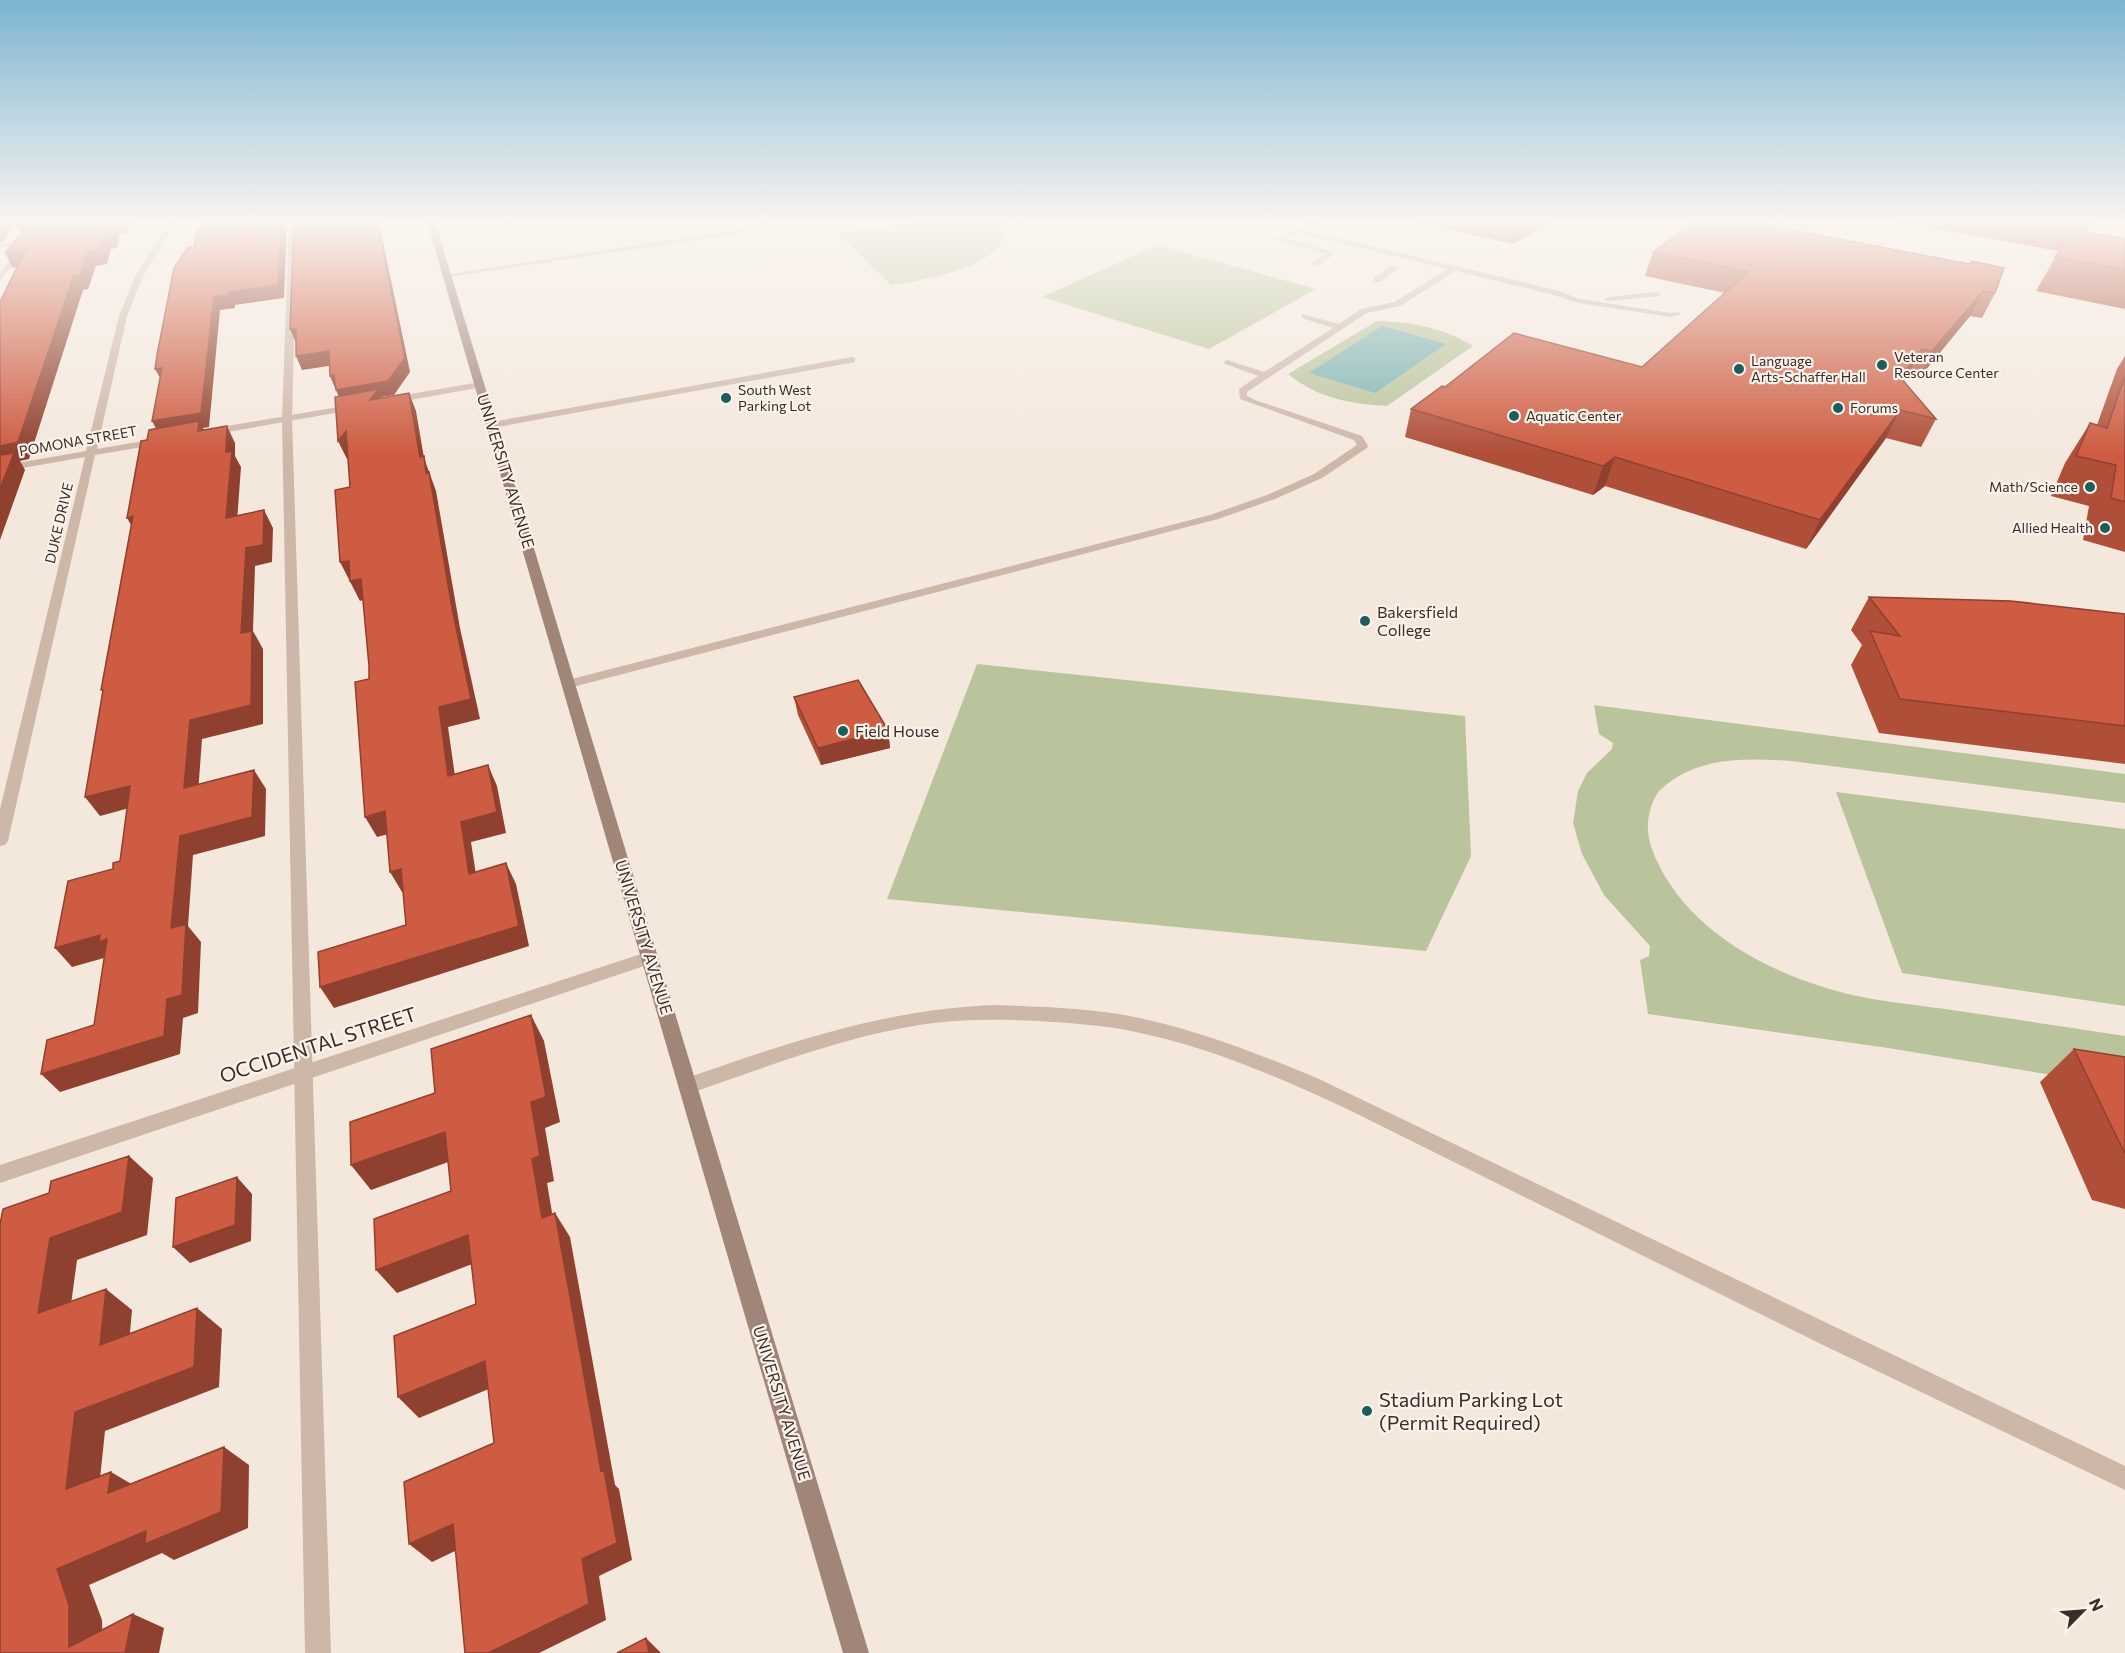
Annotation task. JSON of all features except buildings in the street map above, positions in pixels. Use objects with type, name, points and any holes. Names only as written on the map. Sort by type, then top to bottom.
[{"type":"street","name":"DUKE DRIVE","points":[[0,841],[128,299]]},
{"type":"street","points":[[291,299],[287,419],[318,1653]]},
{"type":"street","name":"UNIVERSITY AVENUE","points":[[454,299],[856,1653]]},
{"type":"street","points":[[569,684],[1214,517],[1271,497],[1318,476],[1363,446],[1358,438],[1252,402],[1243,397],[1242,391],[1263,375],[1365,311],[1397,304],[1405,299]]},
{"type":"street","points":[[1581,299],[1670,315],[1678,314]]},
{"type":"street","points":[[1305,316],[1340,327]]},
{"type":"street","points":[[492,425],[852,360]]},
{"type":"street","points":[[1227,363],[1263,375]]},
{"type":"street","points":[[379,403],[480,385]]},
{"type":"street","points":[[195,435],[368,405]]},
{"type":"street","name":"POMONA STREET","points":[[0,469],[172,439]]},
{"type":"street","name":"OCCIDENTAL STREET","points":[[0,1174],[650,957]]},
{"type":"street","points":[[688,1086],[858,1031],[924,1018],[993,1012],[1098,1020],[1147,1027],[1203,1042],[1288,1074],[1418,1134],[1740,1294],[2125,1478]]},
{"type":"green space","points":[[1049,299],[1298,299],[1209,349]]},
{"type":"green space","points":[[1377,321],[1439,330],[1473,346],[1387,406],[1360,404],[1335,398],[1311,389],[1288,374]]},
{"type":"green space","points":[[977,664],[1465,716],[1471,856],[1426,951],[887,899]]},
{"type":"green space","points":[[1594,705],[2125,774],[2125,803],[1791,761],[1738,760],[1705,765],[1673,780],[1655,797],[1649,814],[1648,827],[1649,840],[1656,859],[1669,882],[1685,903],[1703,922],[1747,954],[1795,977],[1854,995],[2125,1036],[2125,1087],[1888,1048],[1648,1014],[1640,960],[1649,956],[1650,946],[1604,895],[1582,854],[1573,823],[1578,791],[1587,773],[1612,749],[1613,743],[1599,734]]},
{"type":"green space","points":[[1836,792],[2125,829],[2125,1006],[1902,973]]},
{"type":"water","points":[[1382,326],[1446,344],[1375,393],[1309,373]]},
{"type":"place","name":"Veteran Resource Center","points":[[1882,365]]},
{"type":"place","name":"Language Arts-Schaffer Hall","points":[[1739,369]]},
{"type":"place","name":"South West Parking Lot","points":[[726,398]]},
{"type":"place","name":"Forums","points":[[1838,408]]},
{"type":"place","name":"Aquatic Center","points":[[1514,416]]},
{"type":"place","name":"Math/Science","points":[[2090,487]]},
{"type":"place","name":"Allied Health","points":[[2105,528]]},
{"type":"place","name":"Bakersfield College","points":[[1365,621]]},
{"type":"place","name":"Field House","points":[[843,731]]},
{"type":"place","name":"Stadium Parking Lot (Permit Required)","points":[[1367,1411]]}]
